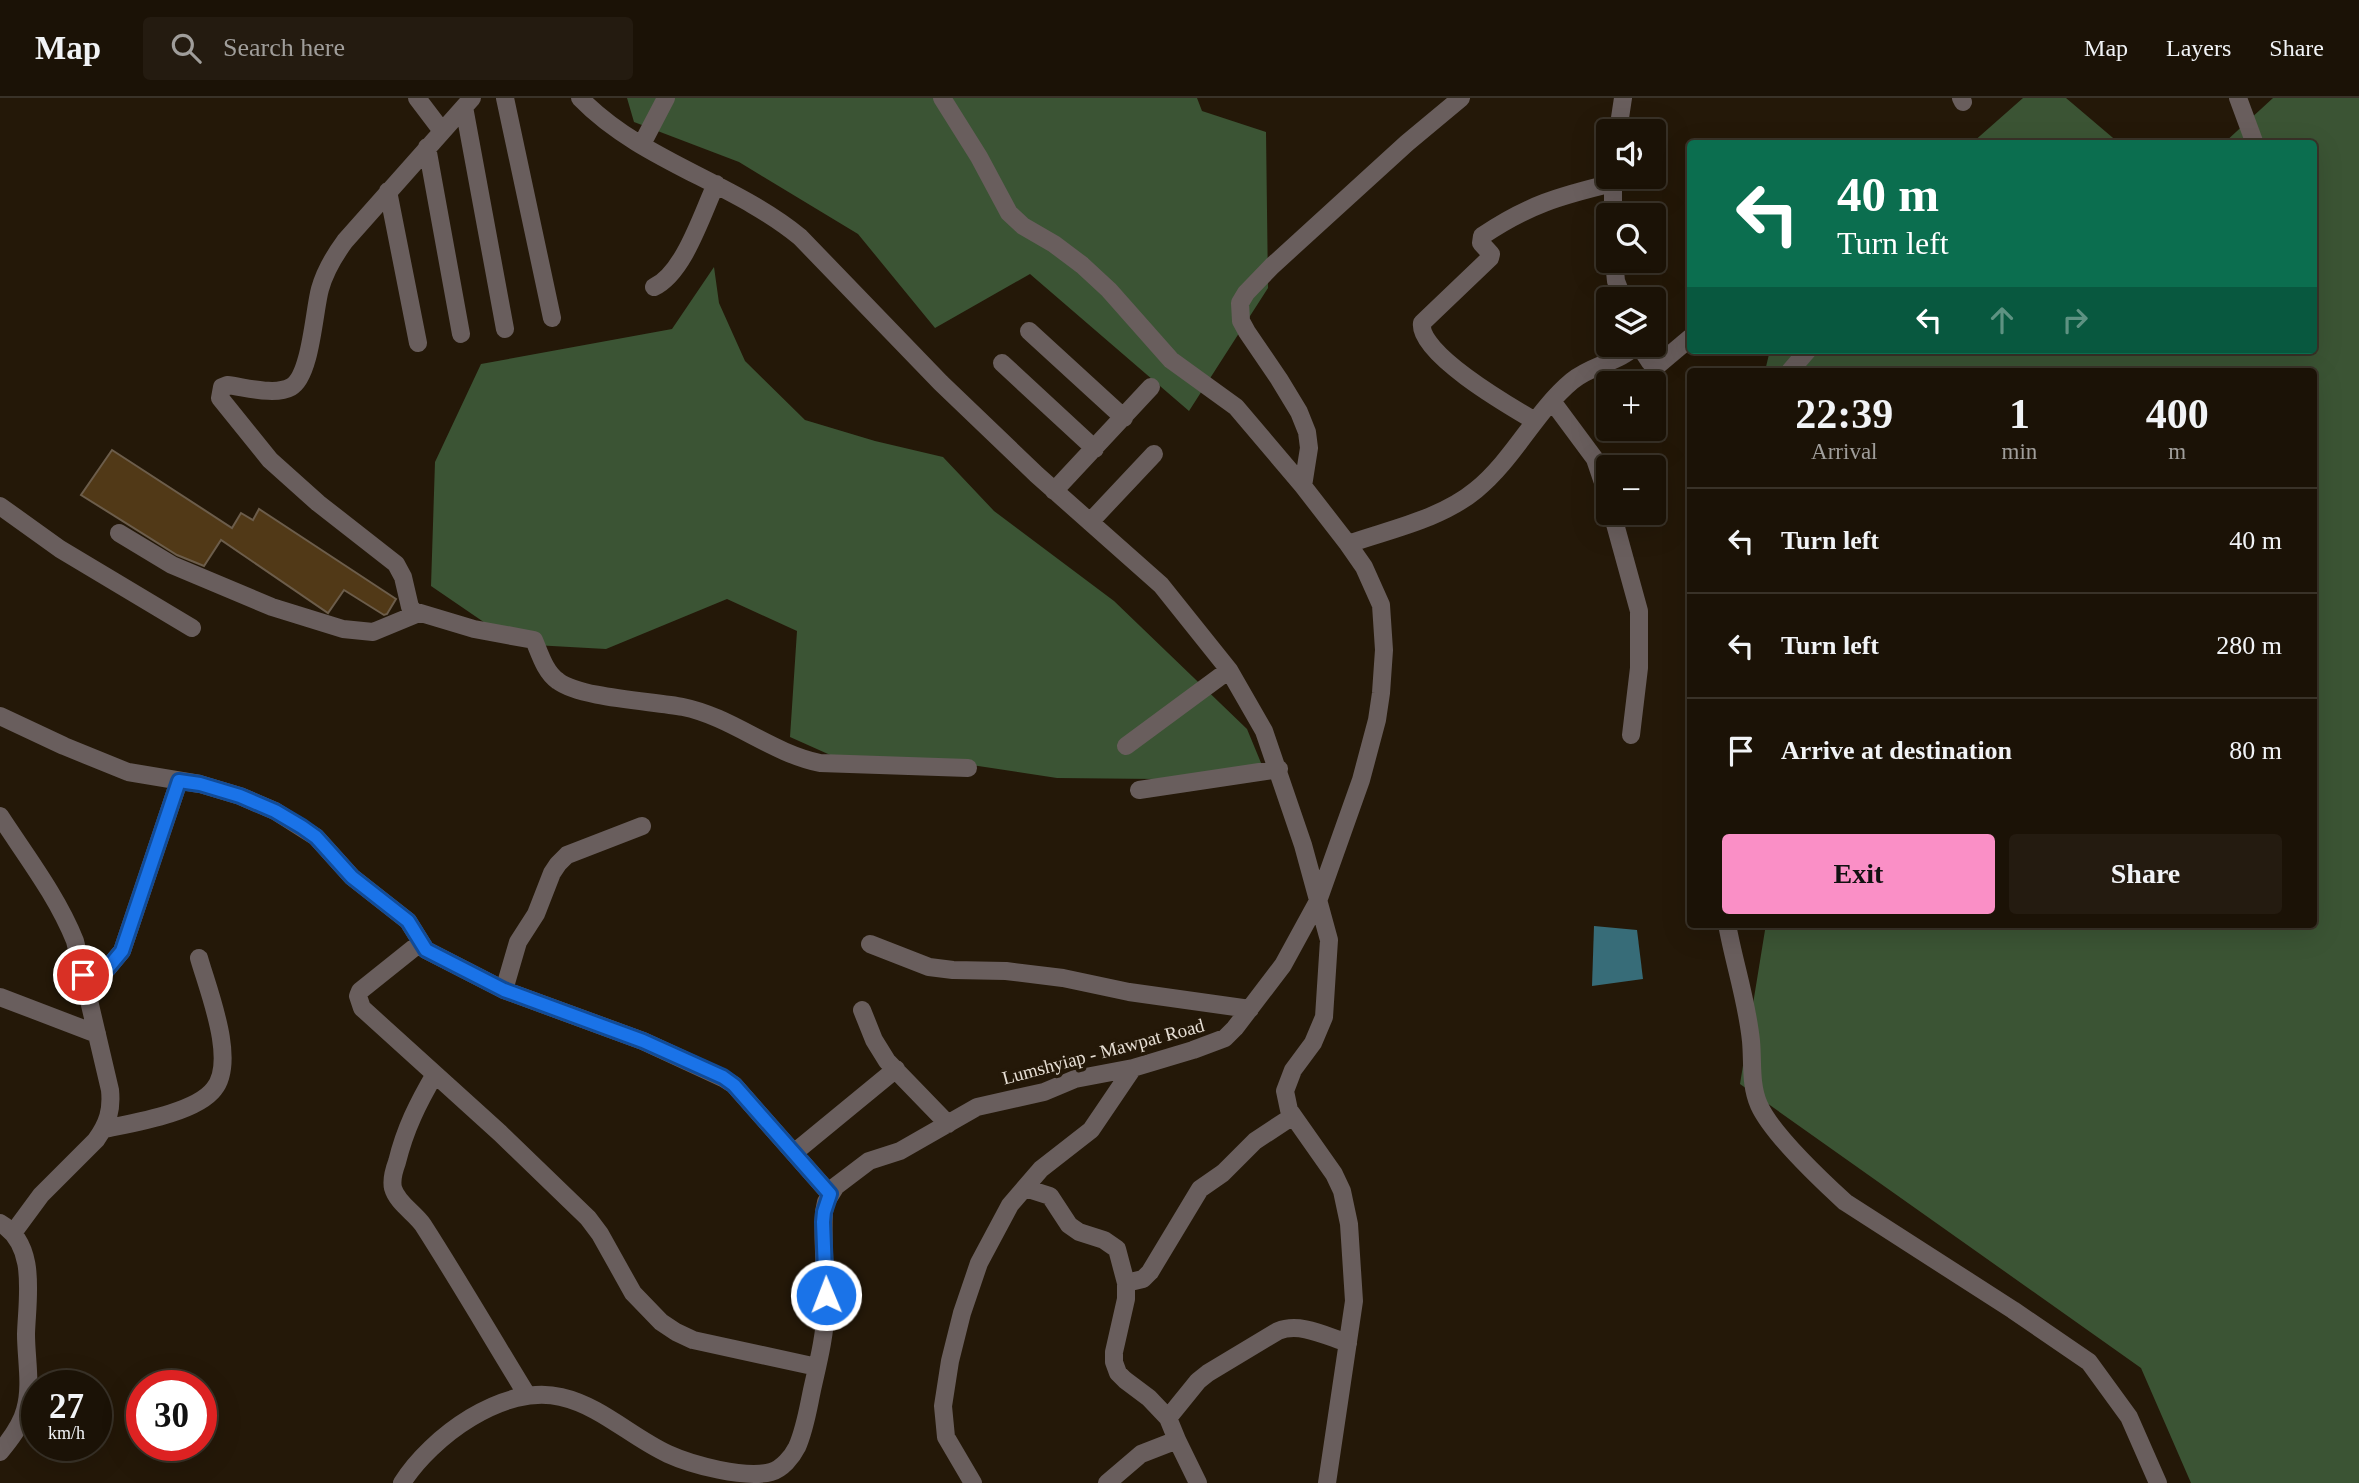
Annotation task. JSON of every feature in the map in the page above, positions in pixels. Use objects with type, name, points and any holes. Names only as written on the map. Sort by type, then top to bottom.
[{"type":"street","points":[[418,98],[442,131]]},
{"type":"street","points":[[505,98],[552,318]]},
{"type":"street","points":[[580,98],[595,114],[642,144],[777,218],[800,237],[941,383],[1054,491],[1161,585],[1228,670],[1264,731],[1303,845],[1329,940],[1326,1005],[1320,1030],[1288,1081],[1286,1101],[1293,1116],[1334,1174],[1342,1191],[1349,1224],[1354,1301],[1327,1483]]},
{"type":"street","points":[[642,144],[666,98]]},
{"type":"street","name":"Lumshyiap - Mawpat Road","points":[[830,1194],[836,1186],[869,1161],[900,1151],[978,1107],[1044,1092],[1075,1079],[1133,1068],[1225,1038],[1283,965],[1318,901],[1361,780],[1377,720],[1381,693],[1384,650],[1381,605],[1364,567],[1348,544],[1236,407],[1165,354],[1109,290],[1082,265],[1023,226],[1009,212],[942,98]]},
{"type":"street","points":[[1303,486],[1309,448],[1307,432],[1285,390],[1241,321],[1240,303],[1245,293],[1272,266],[1407,143],[1461,98]]},
{"type":"street","points":[[1620,119],[1623,98]]},
{"type":"street","points":[[2238,98],[2254,140]]},
{"type":"street","points":[[468,103],[388,191],[329,264],[320,289],[310,348],[297,382],[290,388],[274,390],[222,387],[220,398],[270,460],[318,503],[396,564],[403,577],[410,607],[419,613],[474,629],[534,640],[552,677],[565,686],[596,694],[685,708],[732,724],[801,759],[820,763],[968,768]]},
{"type":"street","points":[[468,103],[505,329]]},
{"type":"street","points":[[427,147],[461,334]]},
{"type":"street","points":[[654,287],[665,282],[677,268],[716,184]]},
{"type":"street","points":[[1535,421],[1466,379],[1425,337],[1422,323],[1490,258],[1491,254],[1481,243],[1482,236],[1510,218],[1547,200],[1596,185]]},
{"type":"street","points":[[388,191],[418,343]]},
{"type":"street","points":[[1029,331],[1124,418]]},
{"type":"street","points":[[1646,357],[1658,365],[1687,341]]},
{"type":"street","points":[[1793,368],[1805,354]]},
{"type":"street","points":[[1348,544],[1457,504],[1478,488],[1552,401],[1586,371],[1615,357]]},
{"type":"street","points":[[1002,363],[1095,449]]},
{"type":"street","points":[[1054,491],[1152,387]]},
{"type":"street","points":[[1552,401],[1596,462]]},
{"type":"street","points":[[1090,522],[1154,454]]},
{"type":"street","points":[[0,506],[60,549],[192,628]]},
{"type":"street","points":[[1615,525],[1639,611],[1639,668],[1631,735]]},
{"type":"street","points":[[119,533],[172,565],[272,607],[343,629],[373,632],[419,613]]},
{"type":"street","points":[[1126,746],[1228,670]]},
{"type":"street","points":[[0,716],[64,747],[128,772],[200,784],[240,796],[275,811],[316,837],[352,877],[408,921],[426,950],[504,990],[643,1041],[723,1077],[734,1085],[830,1194],[824,1212],[825,1329],[797,1447],[777,1469],[763,1478],[694,1464],[676,1458],[582,1404],[561,1397],[536,1394],[488,1409],[460,1425],[426,1452],[402,1483]]},
{"type":"street","points":[[1139,790],[1279,769]]},
{"type":"street","points":[[83,975],[107,969],[122,951],[179,781]]},
{"type":"street","points":[[0,816],[66,919],[75,940],[112,1106],[104,1129],[96,1140],[6,1228],[23,1254],[29,1283],[26,1334],[28,1387],[22,1419],[0,1452]]},
{"type":"street","points":[[504,990],[518,942],[536,914],[558,864],[567,855],[642,826]]},
{"type":"street","points":[[1728,928],[1751,1041],[1754,1085],[1758,1103],[1768,1120],[1845,1202],[2089,1362],[2129,1417],[2158,1483]]},
{"type":"street","points":[[420,943],[367,982],[360,991],[359,1001],[369,1016],[435,1074],[588,1218],[633,1293],[661,1322],[693,1340],[817,1367]]},
{"type":"street","points":[[870,944],[929,967],[1006,971],[1063,978],[1129,992],[1250,1009]]},
{"type":"street","points":[[104,1129],[166,1116],[213,1092],[219,1082],[223,1054],[199,958]]},
{"type":"street","points":[[0,997],[97,1034]]},
{"type":"street","points":[[862,1010],[874,1041],[896,1069],[948,1124]]},
{"type":"street","points":[[973,1483],[946,1437],[943,1406],[950,1361],[962,1313],[979,1263],[1010,1205],[1041,1169],[1091,1130],[1133,1068]]},
{"type":"street","points":[[795,1152],[896,1069]]},
{"type":"street","points":[[435,1074],[404,1133],[393,1177],[393,1189],[400,1201],[418,1217],[527,1395]]},
{"type":"street","points":[[1126,1283],[1143,1279],[1150,1272],[1200,1189],[1223,1173],[1255,1141],[1293,1116]]},
{"type":"street","points":[[1025,1188],[1050,1196],[1069,1225],[1079,1232],[1112,1244],[1117,1249],[1126,1283],[1126,1299],[1114,1362],[1118,1373],[1149,1398],[1168,1418],[1198,1483]]},
{"type":"street","points":[[1168,1418],[1198,1381],[1208,1373],[1287,1327],[1300,1328],[1348,1343]]},
{"type":"street","points":[[1107,1483],[1142,1454],[1177,1440]]},
{"type":"green space","points":[[627,98],[1197,98],[1202,111],[1266,132],[1268,288],[1189,411],[1030,274],[935,328],[858,234],[739,162],[634,122]]},
{"type":"green space","points":[[2023,98],[2066,98],[2115,140],[1975,140]]},
{"type":"green space","points":[[2273,98],[2359,98],[2359,1483],[2191,1483],[2141,1368],[1740,1084],[1765,928],[2317,928],[2317,368],[1766,368],[1769,354],[2317,354],[2317,140],[2227,140]]},
{"type":"green space","points":[[714,267],[719,303],[745,361],[805,420],[875,441],[943,457],[994,511],[1114,601],[1247,729],[1266,775],[1157,779],[1057,778],[965,764],[837,758],[790,737],[797,631],[727,599],[606,649],[516,644],[431,586],[435,462],[481,364],[672,329]]},
{"type":"water","points":[[1594,926],[1637,930],[1643,979],[1592,986]]},
{"type":"building","points":[[112,450],[232,528],[241,513],[253,520],[259,509],[396,599],[384,615],[344,590],[328,613],[221,540],[204,566],[177,555],[81,495]]},
{"type":"route","points":[[83,975],[107,969],[122,951],[179,781],[200,784],[258,803],[316,837],[352,877],[408,921],[426,950],[504,990],[643,1041],[723,1077],[734,1085],[830,1194],[823,1222],[826,1295]]}]
